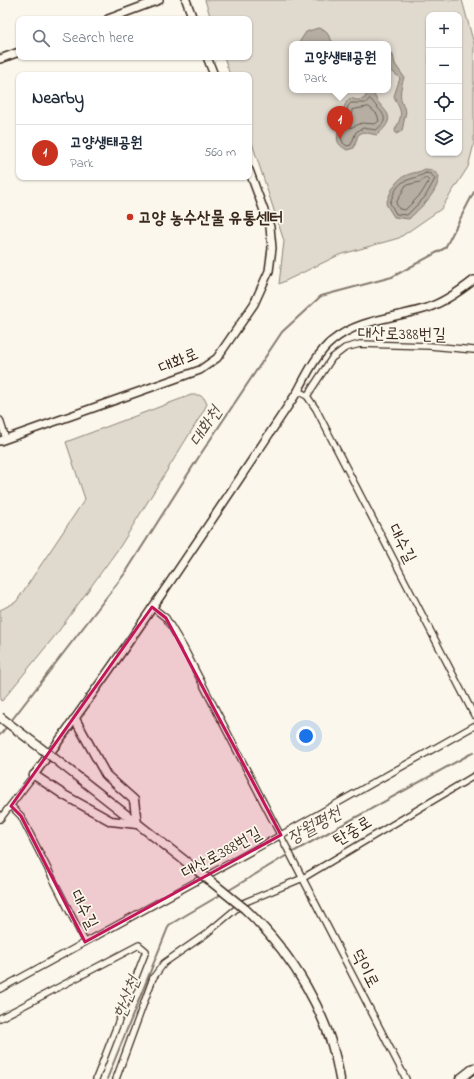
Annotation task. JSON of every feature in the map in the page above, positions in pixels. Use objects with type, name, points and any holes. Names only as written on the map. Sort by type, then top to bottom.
[{"type":"main road","points":[[0,717],[244,906],[262,925],[279,945],[301,977],[320,1014],[337,1063],[340,1079]]},
{"type":"main road","points":[[75,719],[106,775],[134,800],[137,824]]},
{"type":"main road","points":[[34,775],[64,796],[111,821],[137,824]]},
{"type":"main road","points":[[460,1079],[474,1068]]},
{"type":"street","points":[[116,16],[159,0]]},
{"type":"street","points":[[186,0],[192,16]]},
{"type":"street","points":[[0,59],[16,53]]},
{"type":"street","points":[[208,60],[213,72]]},
{"type":"street","name":"대화로","points":[[3,440],[200,370],[217,358],[254,304],[269,271],[272,248],[270,227],[252,178]]},
{"type":"street","points":[[0,818],[11,806],[75,719],[298,391],[312,365],[332,341],[360,325],[428,307],[460,291],[474,280]]},
{"type":"street","name":"대산로388번길","points":[[307,396],[332,358],[345,348],[360,344],[430,346],[474,350]]},
{"type":"street","name":"대수길","points":[[298,391],[307,396],[316,409],[474,715]]},
{"type":"street","points":[[0,420],[3,440]]},
{"type":"street","points":[[152,607],[166,618],[184,648],[282,838]]},
{"type":"street","name":"대산로388번길","points":[[85,942],[282,838],[474,726]]},
{"type":"street","name":"탄중로","points":[[244,906],[303,878],[474,776]]},
{"type":"street","name":"대수길","points":[[0,989],[85,942],[21,816],[11,806]]},
{"type":"street","name":"덕이로","points":[[282,838],[406,1079]]},
{"type":"street","points":[[116,1079],[153,978],[164,963],[244,906]]},
{"type":"street","points":[[0,1018],[140,946],[146,951],[96,1079]]},
{"type":"highlighted area","points":[[152,607],[166,618],[281,835],[85,942],[21,816],[11,806]]},
{"type":"shaded area","points":[[205,0],[462,0],[474,44],[474,144],[468,167],[441,209],[399,238],[339,255],[279,284],[284,241],[252,143],[252,72],[229,72],[225,60],[252,60],[252,16],[210,16]]},
{"type":"shaded area","points":[[191,395],[199,395],[204,398],[207,404],[121,545],[58,632],[2,701],[0,700],[0,610],[16,602],[85,499],[66,442]]},
{"type":"water","points":[[318,28],[325,30],[332,41],[300,41],[306,32]]},
{"type":"water","points":[[391,54],[393,55],[395,64],[404,77],[400,94],[403,107],[406,111],[402,131],[396,134],[395,130],[400,119],[400,109],[394,96],[400,78],[391,70]]},
{"type":"water","points":[[367,93],[374,93],[386,112],[388,121],[385,127],[377,135],[363,132],[358,135],[354,148],[347,150],[339,144],[337,137],[342,121],[344,106],[350,98],[357,100],[364,99]]},
{"type":"water","points":[[425,169],[432,170],[439,176],[436,188],[424,205],[409,219],[394,217],[386,204],[396,183],[409,174]]},
{"type":"waterway","name":"대화천","points":[[11,721],[126,572],[200,455],[282,332],[321,296],[392,277],[445,248],[474,192]]},
{"type":"waterway","name":"대화천","points":[[0,735],[8,725]]},
{"type":"waterway","name":"장월평천","points":[[226,892],[284,857],[474,752]]},
{"type":"waterway","name":"한산천","points":[[107,1079],[169,925],[222,894]]},
{"type":"place","name":"고양생태공원","points":[[340,139]]},
{"type":"place","name":"고양 농수산물 유통센터","points":[[130,217]]}]
